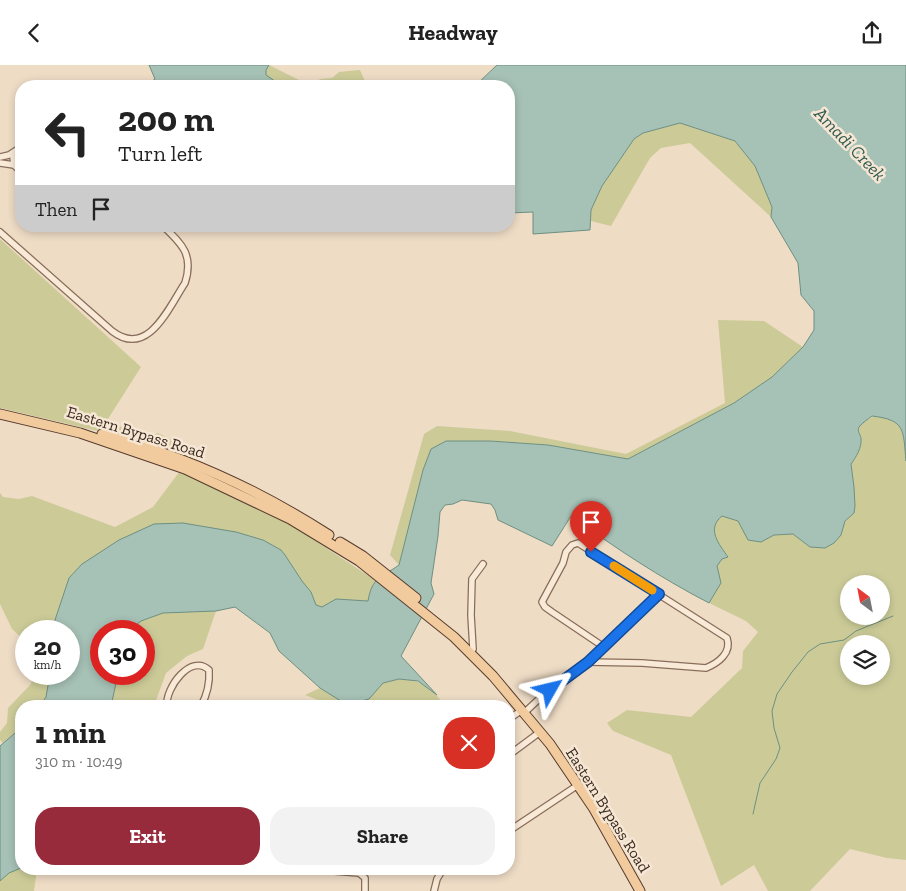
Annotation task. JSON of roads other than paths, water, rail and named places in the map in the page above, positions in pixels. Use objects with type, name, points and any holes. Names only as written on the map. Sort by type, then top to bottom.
[{"type":"main road","name":"Eastern Bypass Road","points":[[0,409],[119,438],[201,467],[293,512],[361,559],[448,627],[473,649],[493,676]]},
{"type":"main road","name":"Eastern Bypass Road","points":[[0,415],[80,433],[185,469],[290,519],[361,559]]},
{"type":"main road","name":"Eastern Bypass Road","points":[[448,627],[514,700]]},
{"type":"main road","name":"Eastern Bypass Road","points":[[515,702],[540,732],[594,809],[640,891]]},
{"type":"street","points":[[0,157],[14,153],[14,165],[0,163]]},
{"type":"street","points":[[0,227],[8,238]]},
{"type":"street","points":[[0,232],[118,336],[139,339],[152,332],[185,283],[188,261],[185,251],[168,232]]},
{"type":"street","points":[[588,662],[642,663],[706,668],[721,660],[729,644],[727,638],[578,543],[572,545],[566,552],[563,563],[542,602],[545,607],[604,647]]},
{"type":"street","points":[[473,649],[471,615],[472,579],[483,564]]},
{"type":"street","points":[[515,716],[588,662],[659,594]]},
{"type":"street","points":[[168,700],[169,692],[175,681],[189,669],[201,666],[209,670],[210,677],[209,688],[204,700]]},
{"type":"street","points":[[515,751],[540,732]]},
{"type":"street","points":[[515,825],[578,785]]},
{"type":"street","points":[[361,875],[365,878],[365,891]]},
{"type":"street","points":[[434,891],[439,875]]},
{"type":"water","points":[[149,65],[269,65],[266,75],[273,80],[154,80],[155,79]]},
{"type":"water","name":"Amadi Creek","points":[[497,65],[906,65],[906,461],[903,434],[897,424],[891,420],[872,416],[859,427],[861,445],[851,464],[854,487],[854,513],[845,521],[841,535],[834,543],[825,548],[810,547],[793,534],[774,535],[761,542],[748,540],[738,521],[722,516],[717,521],[714,531],[718,542],[728,557],[722,559],[717,566],[721,583],[709,603],[639,562],[571,516],[552,546],[498,520],[491,504],[462,500],[445,505],[440,512],[431,583],[434,594],[401,656],[437,695],[418,681],[399,679],[383,683],[369,699],[339,700],[320,688],[279,651],[270,633],[235,607],[216,611],[163,613],[144,620],[90,620],[90,685],[116,685],[112,700],[44,700],[48,685],[80,685],[80,620],[55,620],[69,578],[82,564],[119,540],[154,524],[183,523],[236,532],[263,540],[281,550],[311,592],[316,605],[322,607],[336,599],[368,601],[375,582],[399,565],[423,470],[431,449],[446,441],[490,441],[548,445],[628,459],[734,403],[772,377],[803,347],[814,330],[814,311],[801,295],[798,263],[771,217],[772,207],[755,166],[735,141],[680,123],[643,133],[634,139],[602,186],[591,210],[590,230],[533,234],[533,212],[515,213],[515,80],[481,80]]},
{"type":"water","points":[[15,733],[15,870],[0,881],[0,746]]},
{"type":"waterway","points":[[753,814],[760,783],[776,759],[780,748],[774,728],[772,711],[777,694],[792,672],[808,652],[820,644],[844,640],[856,631],[893,616]]}]
